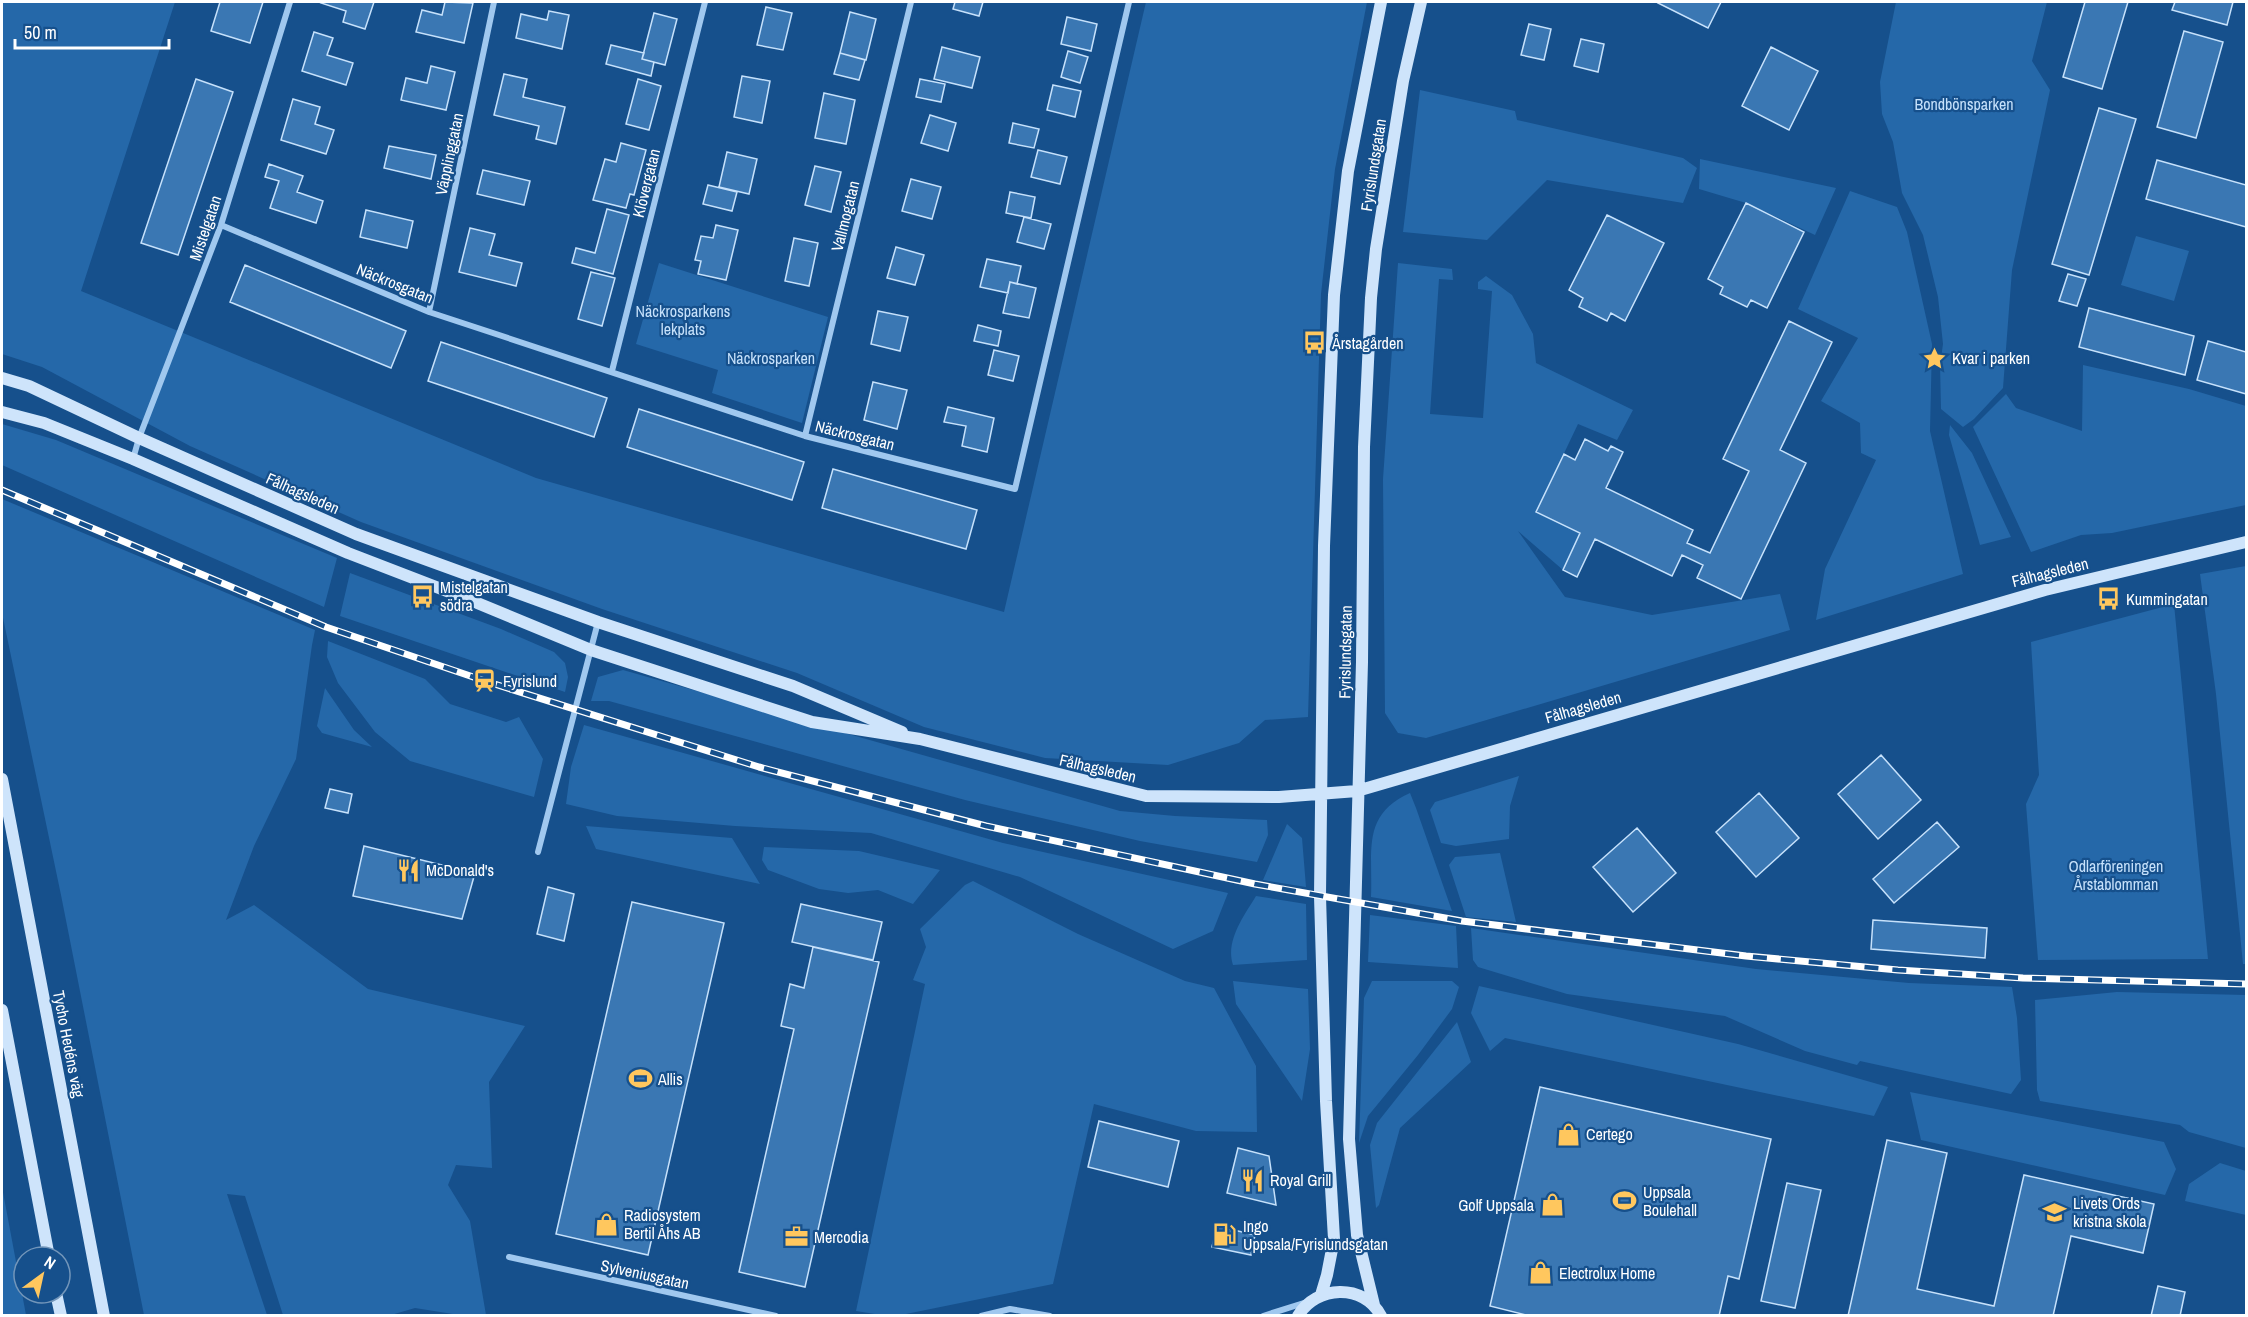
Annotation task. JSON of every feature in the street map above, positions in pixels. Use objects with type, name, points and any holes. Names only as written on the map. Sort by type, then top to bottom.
[{"type":"main road","name":"Fyrislundsgatan","points":[[1315,1298],[1328,1275],[1334,1239],[1326,1101],[1320,896],[1320,795],[1324,546],[1334,295],[1348,171],[1381,2]]},
{"type":"main road","name":"Fyrislundsgatan","points":[[1380,1312],[1357,1235],[1349,1139],[1362,662],[1364,447],[1371,298],[1376,249],[1403,81],[1421,2]]},
{"type":"main road","name":"Fålhagsleden","points":[[2,378],[29,386],[139,438],[356,534],[598,622],[793,686],[920,739]]},
{"type":"main road","name":"Fålhagsleden","points":[[3,412],[44,423],[134,459],[348,554],[470,600],[591,650],[812,722],[920,739],[1146,796],[1279,797],[1357,791],[2045,590],[2247,542]]},
{"type":"main road","name":"Tycho Hedéns väg","points":[[2,779],[104,1316]]},
{"type":"main road","points":[[2,1011],[47,1245]]},
{"type":"main road","points":[[1298,1316],[1315,1298],[1334,1292],[1349,1292],[1363,1297],[1380,1312]]},
{"type":"street","name":"Mistelgatan","points":[[134,459],[139,438],[221,225],[290,2]]},
{"type":"street","name":"Väpplinggatan","points":[[429,312],[494,2]]},
{"type":"street","name":"Klövergatan","points":[[612,371],[705,2]]},
{"type":"street","name":"Vallmogatan","points":[[805,436],[911,2]]},
{"type":"street","name":"Näckrosgatan","points":[[221,225],[429,312],[805,436],[1015,489],[1129,2]]},
{"type":"street","points":[[538,852],[598,622]]},
{"type":"street","name":"Sylveniusgatan","points":[[509,1257],[776,1316]]},
{"type":"street","points":[[1263,1316],[1315,1298]]},
{"type":"street","points":[[981,1316],[1010,1309],[1050,1316]]},
{"type":"green space","points":[[2,2],[175,2],[81,291],[536,478],[1004,612],[1146,2],[1367,2],[1335,169],[1321,294],[1308,717],[1265,720],[1239,743],[1168,765],[1045,758],[924,727],[797,673],[602,609],[361,522],[190,446],[42,367],[2,354]]},
{"type":"green space","name":"Bondbönsparken","points":[[1896,2],[2047,2],[2032,61],[2050,90],[2012,270],[2003,388],[1974,419],[1963,427],[1941,409],[1940,365],[1943,344],[1938,297],[1923,235],[1902,193],[1893,142],[1882,114],[1880,82]]},
{"type":"green space","points":[[1420,90],[1515,111],[1517,120],[1683,158],[1697,168],[1683,203],[1547,180],[1487,240],[1403,232]]},
{"type":"green space","points":[[1700,159],[1836,188],[1815,235],[1746,203],[1699,189]]},
{"type":"green space","points":[[1850,191],[1897,207],[1907,232],[1932,344],[1930,431],[1963,574],[1816,620],[1825,569],[1876,460],[1861,453],[1860,423],[1821,401],[1858,338],[1798,309]]},
{"type":"green space","points":[[2136,236],[2189,251],[2174,301],[2121,285]]},
{"type":"green space","name":"Näckrosparken","points":[[659,263],[828,317],[802,423],[712,393],[718,370],[636,344]]},
{"type":"green space","points":[[1398,263],[1452,269],[1453,280],[1439,279],[1430,414],[1483,418],[1492,291],[1478,289],[1478,282],[1486,276],[1512,295],[1533,334],[1536,363],[1633,410],[1617,440],[1578,424],[1536,512],[1580,533],[1563,570],[1518,531],[1565,597],[1652,615],[1780,594],[1790,630],[1426,738],[1398,733],[1385,713],[1383,479]]},
{"type":"green space","points":[[2083,365],[2189,389],[2246,406],[2246,505],[2112,533],[2081,535],[2031,552],[1973,427],[2006,394],[2016,408],[2082,431]]},
{"type":"green space","points":[[2,424],[56,440],[337,558],[324,607],[2,465]]},
{"type":"green space","points":[[1950,425],[1972,453],[2011,537],[1980,545],[1949,435]]},
{"type":"green space","points":[[2,499],[315,630],[296,759],[254,846],[226,920],[254,905],[368,989],[525,1026],[489,1082],[492,1168],[456,1165],[448,1185],[470,1221],[486,1315],[459,1315],[415,1308],[391,1315],[283,1315],[245,1196],[227,1194],[267,1315],[144,1315],[61,895],[2,613]]},
{"type":"green space","points":[[2246,566],[2246,964],[2243,964],[2216,694],[2200,574]]},
{"type":"green space","points":[[350,573],[501,629],[554,652],[565,663],[568,677],[565,692],[340,616]]},
{"type":"green space","name":"Odlarföreningen Årstablomman","points":[[2174,604],[2208,959],[2038,960],[2026,804],[2039,775],[2031,642]]},
{"type":"green space","points":[[328,641],[425,679],[450,704],[506,722],[519,717],[543,759],[534,797],[410,761],[375,732],[338,683],[327,657]]},
{"type":"green space","points":[[623,670],[1120,811],[1267,820],[1268,835],[1257,862],[1140,841],[965,800],[609,701],[591,701],[598,677]]},
{"type":"green space","points":[[325,688],[354,730],[372,747],[322,733],[317,726]]},
{"type":"green space","points":[[584,725],[1003,843],[1228,893],[1213,931],[1173,949],[1020,877],[871,833],[735,826],[617,816],[566,804],[571,767]]},
{"type":"green space","points":[[1519,776],[1510,806],[1509,839],[1456,846],[1441,843],[1430,810],[1435,802]]},
{"type":"green space","points":[[1410,793],[1452,911],[1371,897],[1371,850],[1377,823],[1394,802]]},
{"type":"green space","points":[[1287,824],[1302,838],[1306,887],[1263,880]]},
{"type":"green space","points":[[586,826],[732,838],[760,884],[596,849]]},
{"type":"green space","points":[[764,847],[859,851],[940,870],[913,904],[878,890],[848,893],[819,889],[768,870],[762,860]]},
{"type":"green space","points":[[1500,853],[1516,922],[1466,917],[1449,865],[1455,857]]},
{"type":"green space","points":[[973,881],[1078,934],[1185,981],[1214,988],[1256,1066],[1257,1132],[1196,1131],[1094,1104],[1053,1284],[901,1315],[856,1311],[925,984],[913,980],[926,947],[920,929],[965,885]]},
{"type":"green space","points":[[1256,896],[1306,904],[1307,960],[1233,965],[1232,947],[1237,929]]},
{"type":"green space","points":[[1370,915],[1456,926],[1458,968],[1368,962]]},
{"type":"green space","points":[[1471,928],[1756,969],[1909,983],[2012,987],[2017,1018],[2021,1080],[2011,1094],[1860,1061],[1857,1065],[1805,1051],[1725,1016],[1567,994],[1478,967],[1473,960]]},
{"type":"green space","points":[[1233,981],[1308,989],[1310,1049],[1302,1101],[1236,1004]]},
{"type":"green space","points":[[1372,981],[1452,981],[1459,987],[1452,1009],[1368,1116],[1359,1143],[1364,998]]},
{"type":"green space","points":[[1479,986],[1738,1044],[1888,1087],[1874,1116],[1505,1038],[1490,1051],[1471,1013]]},
{"type":"green space","points":[[2117,992],[2246,995],[2246,1148],[2189,1132],[2180,1125],[2040,1101],[2037,1090],[2035,1000]]},
{"type":"green space","points":[[1457,1022],[1471,1062],[1400,1128],[1379,1205],[1376,1208],[1370,1145],[1377,1123]]},
{"type":"green space","points":[[1910,1092],[2164,1142],[2176,1169],[2165,1195],[1921,1140]]},
{"type":"green space","points":[[2220,1163],[2246,1171],[2246,1215],[2185,1201],[2189,1184]]},
{"type":"green space","points":[[2,1187],[13,1245],[12,1305],[24,1305],[26,1315],[2,1315]]},
{"type":"building","points":[[220,2],[263,2],[250,43],[211,31]]},
{"type":"building","points":[[322,2],[374,2],[365,29],[343,22],[346,11]]},
{"type":"building","points":[[445,2],[473,3],[464,43],[416,32],[422,10],[442,15]]},
{"type":"building","points":[[955,2],[983,2],[979,16],[953,9]]},
{"type":"building","points":[[1659,2],[1721,2],[1708,28]]},
{"type":"building","points":[[2085,2],[2128,2],[2102,89],[2063,77]]},
{"type":"building","points":[[2175,2],[2233,2],[2227,25],[2172,10]]},
{"type":"building","points":[[766,7],[792,13],[783,50],[757,45]]},
{"type":"building","points":[[549,11],[569,15],[562,49],[516,38],[521,14],[547,20]]},
{"type":"building","points":[[850,12],[876,19],[866,60],[840,53]]},
{"type":"building","points":[[654,13],[677,19],[665,65],[642,59]]},
{"type":"building","points":[[1067,17],[1097,24],[1091,51],[1061,44]]},
{"type":"building","points":[[1529,24],[1551,29],[1544,60],[1521,55]]},
{"type":"building","points":[[2184,31],[2223,42],[2196,138],[2157,127]]},
{"type":"building","points":[[314,32],[333,38],[327,55],[353,63],[346,85],[302,71]]},
{"type":"building","points":[[1581,39],[1604,44],[1598,72],[1574,66]]},
{"type":"building","points":[[611,45],[644,53],[642,59],[654,62],[651,76],[606,64]]},
{"type":"building","points":[[942,47],[980,57],[972,88],[934,79]]},
{"type":"building","points":[[1771,47],[1818,71],[1789,130],[1742,106]]},
{"type":"building","points":[[1068,51],[1088,57],[1080,83],[1061,77]]},
{"type":"building","points":[[840,53],[865,60],[859,80],[834,74]]},
{"type":"building","points":[[431,66],[455,72],[446,110],[401,100],[406,78],[427,83]]},
{"type":"building","points":[[504,74],[527,79],[523,97],[565,107],[556,144],[536,139],[539,126],[494,115]]},
{"type":"building","points":[[742,76],[770,81],[762,123],[734,117]]},
{"type":"building","points":[[196,79],[233,92],[178,255],[141,243]]},
{"type":"building","points":[[638,79],[661,86],[649,130],[626,124]]},
{"type":"building","points":[[920,79],[945,84],[941,102],[916,97]]},
{"type":"building","points":[[1053,85],[1081,91],[1075,117],[1047,110]]},
{"type":"building","points":[[824,93],[855,100],[846,144],[815,138]]},
{"type":"building","points":[[293,99],[320,107],[315,124],[334,130],[326,154],[281,140]]},
{"type":"building","points":[[2099,108],[2136,119],[2089,275],[2052,264]]},
{"type":"building","points":[[930,115],[956,123],[948,151],[921,143]]},
{"type":"building","points":[[1013,123],[1039,129],[1034,148],[1009,143]]},
{"type":"building","points":[[621,143],[646,150],[634,195],[630,194],[626,208],[593,200],[605,159],[616,162]]},
{"type":"building","points":[[389,146],[436,155],[431,179],[384,168]]},
{"type":"building","points":[[1038,150],[1067,157],[1060,184],[1031,177]]},
{"type":"building","points":[[727,152],[757,159],[749,194],[719,187]]},
{"type":"building","points":[[2157,160],[2246,185],[2246,227],[2146,199]]},
{"type":"building","points":[[269,164],[303,176],[297,192],[323,201],[316,223],[270,208],[279,181],[265,177]]},
{"type":"building","points":[[815,166],[841,172],[831,212],[805,205]]},
{"type":"building","points":[[483,170],[530,181],[524,205],[477,194]]},
{"type":"building","points":[[911,179],[941,187],[932,219],[902,211]]},
{"type":"building","points":[[708,185],[737,192],[732,211],[703,204]]},
{"type":"building","points":[[1010,192],[1035,197],[1031,218],[1006,213]]},
{"type":"building","points":[[1746,203],[1804,232],[1767,308],[1751,300],[1747,307],[1720,294],[1723,287],[1708,279]]},
{"type":"building","points":[[607,209],[629,215],[613,274],[572,263],[576,248],[595,253]]},
{"type":"building","points":[[366,210],[413,221],[407,248],[360,237]]},
{"type":"building","points":[[1607,215],[1664,243],[1625,321],[1611,313],[1607,321],[1579,307],[1583,298],[1569,290]]},
{"type":"building","points":[[1024,217],[1051,224],[1044,249],[1017,242]]},
{"type":"building","points":[[716,225],[738,230],[726,280],[698,274],[701,261],[695,260],[701,236],[713,238]]},
{"type":"building","points":[[470,228],[495,234],[489,255],[522,263],[516,286],[459,272]]},
{"type":"building","points":[[794,238],[818,243],[809,286],[785,281]]},
{"type":"building","points":[[896,247],[924,255],[915,285],[887,278]]},
{"type":"building","points":[[987,259],[1021,266],[1017,284],[1010,282],[1008,293],[980,287]]},
{"type":"building","points":[[245,265],[406,331],[391,368],[230,302]]},
{"type":"building","points":[[591,272],[615,278],[602,326],[578,319]]},
{"type":"building","points":[[2068,274],[2086,279],[2077,306],[2059,301]]},
{"type":"building","points":[[1010,282],[1036,288],[1029,318],[1003,313]]},
{"type":"building","points":[[2089,308],[2194,336],[2185,375],[2079,347]]},
{"type":"building","points":[[878,311],[908,317],[900,351],[871,344]]},
{"type":"building","points":[[1789,321],[1832,342],[1780,450],[1806,463],[1741,599],[1697,578],[1703,565],[1682,555],[1672,576],[1595,539],[1577,577],[1563,570],[1580,533],[1536,512],[1564,454],[1575,460],[1585,439],[1608,451],[1611,446],[1623,452],[1606,488],[1693,530],[1687,543],[1710,553],[1749,471],[1723,459]]},
{"type":"building","points":[[978,325],[1001,331],[998,346],[974,341]]},
{"type":"building","points":[[2208,341],[2246,352],[2246,394],[2197,380]]},
{"type":"building","points":[[441,342],[607,398],[594,437],[428,381]]},
{"type":"building","points":[[994,350],[1019,356],[1013,381],[988,375]]},
{"type":"building","points":[[873,382],[907,390],[897,429],[864,420]]},
{"type":"building","points":[[948,407],[994,418],[987,452],[962,446],[966,426],[944,422]]},
{"type":"building","points":[[639,409],[804,462],[792,500],[627,447]]},
{"type":"building","points":[[833,469],[977,510],[966,549],[822,508]]},
{"type":"building","points":[[1881,755],[1921,800],[1878,839],[1838,794]]},
{"type":"building","points":[[330,789],[352,794],[348,813],[325,808]]},
{"type":"building","points":[[1759,793],[1799,838],[1756,877],[1716,832]]},
{"type":"building","points":[[1937,822],[1959,847],[1894,903],[1873,879]]},
{"type":"building","points":[[1637,828],[1676,873],[1633,912],[1593,867]]},
{"type":"building","points":[[364,846],[475,873],[462,919],[353,896]]},
{"type":"building","points":[[548,887],[574,894],[564,941],[537,934]]},
{"type":"building","name":"Allis","points":[[632,902],[724,923],[648,1255],[556,1234]]},
{"type":"building","points":[[801,904],[882,922],[873,960],[792,942]]},
{"type":"building","points":[[1873,920],[1987,928],[1985,958],[1871,949]]},
{"type":"building","points":[[813,947],[879,962],[805,1287],[739,1272],[794,1029],[781,1026],[790,984],[804,988]]},
{"type":"building","points":[[1540,1087],[1771,1139],[1739,1279],[1728,1276],[1719,1316],[1530,1316],[1490,1306]]},
{"type":"building","points":[[1099,1121],[1179,1141],[1168,1187],[1088,1167]]},
{"type":"building","points":[[1887,1140],[1947,1153],[1917,1289],[1994,1306],[2024,1175],[2154,1204],[2143,1253],[2071,1236],[2053,1316],[1848,1316]]},
{"type":"building","name":"Royal Grill","points":[[1238,1148],[1269,1156],[1276,1205],[1227,1193]]},
{"type":"building","points":[[1787,1183],[1821,1190],[1795,1308],[1761,1301]]},
{"type":"building","points":[[1217,1226],[1255,1235],[1251,1255],[1212,1247]]},
{"type":"building","points":[[2158,1286],[2185,1292],[2180,1316],[2151,1316]]},
{"type":"railway","points":[[2,490],[326,627],[485,681],[759,767],[986,826],[1255,884],[1462,921],[1746,956],[1898,970],[2023,978],[2246,984]]},
{"type":"place","name":"Årstagården","points":[[1314,343]]},
{"type":"place","name":"Kvar i parken","points":[[1934,358]]},
{"type":"place","name":"Mistelgatan södra","points":[[422,596]]},
{"type":"place","name":"Kummingatan","points":[[2108,599]]},
{"type":"place","name":"Fyrislund","points":[[485,681]]},
{"type":"place","name":"McDonald's","points":[[408,870]]},
{"type":"place","name":"Allis","points":[[640,1079]]},
{"type":"place","name":"Certego","points":[[1568,1134]]},
{"type":"place","name":"Royal Grill","points":[[1252,1180]]},
{"type":"place","name":"Uppsala Boulehall","points":[[1625,1201]]},
{"type":"place","name":"Golf Uppsala","points":[[1552,1205]]},
{"type":"place","name":"Livets Ords kristna skola","points":[[2055,1212]]},
{"type":"place","name":"Radiosystem Bertil Åhs AB","points":[[606,1224]]},
{"type":"place","name":"Ingo Uppsala/Fyrislundsgatan","points":[[1225,1235]]},
{"type":"place","name":"Mercodia","points":[[796,1237]]},
{"type":"place","name":"Electrolux Home","points":[[1541,1273]]},
{"type":"park label","name":"Näckrosparkens lekplats","points":[[683,320]]}]
